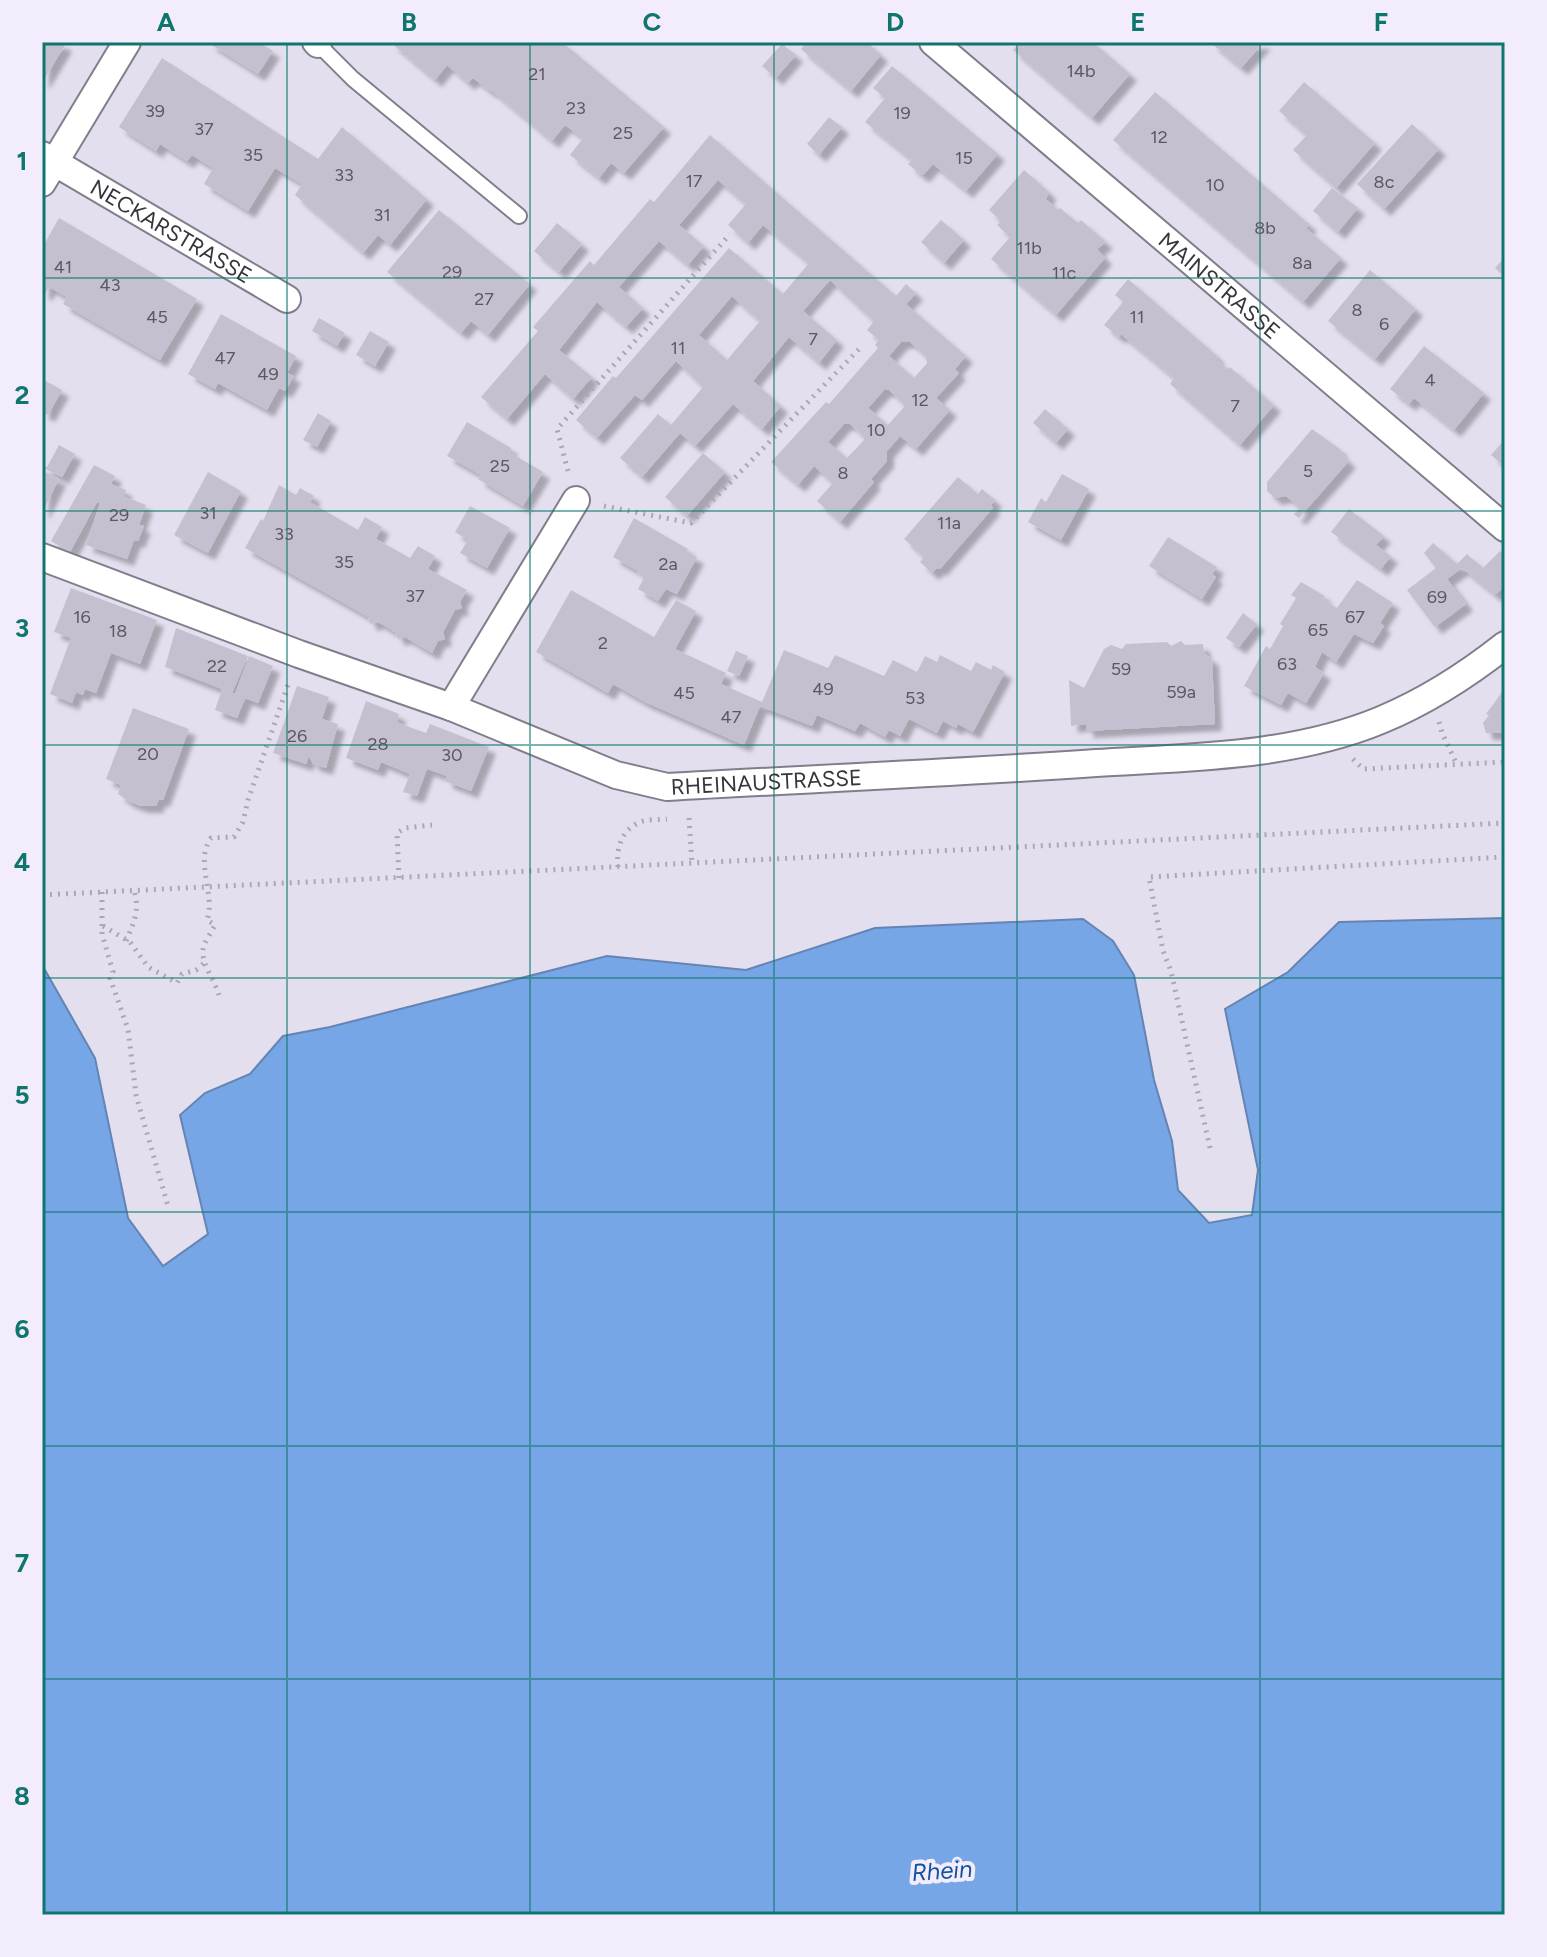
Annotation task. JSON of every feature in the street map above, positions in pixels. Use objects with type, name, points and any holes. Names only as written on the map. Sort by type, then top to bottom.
[{"type":"street","name":"NECKARSTRASSE","points":[[127,42],[46,167],[287,299]]},
{"type":"street","name":"MAINSTRASSE","points":[[933,42],[1505,528]]},
{"type":"street","points":[[451,707],[576,500]]},
{"type":"street","name":"RHEINAUSTRASSE","points":[[42,557],[299,654],[451,707],[616,775],[667,787],[998,770],[1259,752],[1381,720],[1459,680],[1505,645]]},
{"type":"lane","points":[[317,43],[353,79],[519,216]]},
{"type":"path","points":[[730,234],[557,429],[576,500],[691,523],[862,346]]},
{"type":"path","points":[[219,995],[214,978],[204,963],[203,947],[215,925],[207,920],[211,908],[206,888],[205,847],[211,838],[234,837],[243,822],[299,654]]},
{"type":"path","points":[[1428,696],[1457,765]]},
{"type":"path","points":[[1363,769],[1505,762]]},
{"type":"path","points":[[618,867],[616,853],[622,836],[640,821],[689,818],[692,864]]},
{"type":"path","points":[[42,895],[1505,823]]},
{"type":"path","points":[[399,878],[397,833],[405,828],[432,825]]},
{"type":"path","points":[[1210,1148],[1171,971],[1163,951],[1149,877],[1505,857]]},
{"type":"path","points":[[126,941],[136,920],[138,904],[134,890]]},
{"type":"path","points":[[102,892],[104,944],[113,972],[110,978],[128,1029],[136,1095],[168,1206]]},
{"type":"path","points":[[102,925],[139,952],[148,967],[177,983],[182,974],[196,970],[204,963]]},
{"type":"water","name":"Rhein","points":[[1505,918],[1505,1915],[42,1915],[42,970],[45,970],[95,1058],[128,1218],[163,1266],[208,1234],[180,1115],[205,1093],[250,1074],[283,1036],[330,1027],[607,956],[746,970],[875,928],[1083,919],[1113,941],[1134,975],[1154,1080],[1172,1141],[1178,1190],[1209,1223],[1252,1215],[1258,1170],[1225,1009],[1288,972],[1339,922]]},
{"type":"building","points":[[42,42],[61,42],[65,45],[42,83]]},
{"type":"building","points":[[207,42],[258,42],[273,51],[258,74]]},
{"type":"building","points":[[390,42],[562,42],[664,127],[624,173],[611,163],[599,178],[570,155],[583,138],[565,125],[552,141],[473,78],[468,83],[447,65],[435,80]]},
{"type":"building","points":[[807,42],[867,42],[881,55],[851,91],[801,49]]},
{"type":"building","points":[[1020,42],[1093,42],[1130,74],[1092,118],[1013,50]]},
{"type":"building","points":[[1210,42],[1264,42],[1241,68]]},
{"type":"building","points":[[782,44],[796,55],[776,78],[762,66]]},
{"type":"building","points":[[162,58],[318,159],[342,127],[427,199],[390,245],[378,235],[363,253],[295,195],[302,184],[275,168],[248,211],[204,184],[213,168],[192,155],[187,161],[160,144],[156,151],[119,127]]},
{"type":"building","points":[[892,66],[998,154],[966,191],[933,164],[923,175],[920,174],[908,164],[912,160],[865,122],[885,98],[873,88]]},
{"type":"building","points":[[1304,82],[1375,143],[1336,188],[1293,150],[1307,135],[1279,111]]},
{"type":"building","points":[[1155,92],[1310,224],[1306,228],[1341,258],[1303,302],[1113,140]]},
{"type":"building","points":[[829,117],[842,127],[819,155],[807,144]]},
{"type":"building","points":[[1412,124],[1439,149],[1384,209],[1357,184]]},
{"type":"building","points":[[710,135],[896,296],[906,284],[916,293],[906,304],[966,356],[955,369],[959,373],[936,398],[950,410],[916,449],[900,436],[887,451],[887,461],[871,479],[874,482],[840,522],[817,501],[833,483],[814,466],[798,485],[771,462],[826,402],[829,404],[878,348],[875,345],[879,340],[867,330],[874,321],[830,280],[803,311],[837,340],[819,363],[789,337],[753,381],[781,406],[762,429],[733,404],[695,446],[680,433],[642,477],[620,458],[658,414],[671,425],[703,387],[676,361],[642,400],[635,395],[597,438],[576,420],[729,248],[783,294],[809,263],[763,225],[748,243],[728,225],[746,204],[718,180],[679,225],[704,246],[688,265],[659,241],[619,287],[643,308],[626,327],[597,302],[559,350],[592,377],[573,399],[545,374],[507,419],[481,397],[538,331],[533,327],[590,261],[594,265],[650,199],[654,202]],"holes":[[[732,296],[760,321],[727,360],[699,335]],[[909,341],[926,356],[927,363],[914,378],[889,356],[901,342]],[[884,390],[889,390],[904,407],[888,425],[868,408]],[[849,423],[864,440],[847,458],[828,442],[844,424]]]},
{"type":"building","points":[[1024,170],[1049,192],[1046,199],[1058,210],[1060,208],[1078,223],[1081,220],[1106,242],[1097,249],[1105,258],[1056,315],[991,259],[1010,237],[997,225],[1001,221],[989,210]]},
{"type":"building","points":[[1332,188],[1358,208],[1338,232],[1313,211]]},
{"type":"building","points":[[439,210],[530,284],[488,335],[471,321],[461,333],[387,272]]},
{"type":"building","points":[[59,218],[197,299],[160,360],[63,304],[67,297],[49,287],[45,294],[42,292],[42,248]]},
{"type":"building","points":[[941,220],[964,240],[944,263],[921,242]]},
{"type":"building","points":[[557,223],[582,244],[559,272],[534,251]]},
{"type":"building","points":[[1505,257],[1505,277],[1495,268]]},
{"type":"building","points":[[1370,270],[1416,309],[1375,359],[1328,321]]},
{"type":"building","points":[[1128,279],[1217,356],[1216,359],[1228,369],[1230,367],[1274,405],[1240,445],[1170,384],[1174,378],[1121,334],[1119,337],[1104,325],[1123,302],[1115,295]]},
{"type":"building","points":[[221,314],[296,356],[287,373],[294,376],[285,391],[279,388],[267,410],[218,383],[215,389],[188,374]]},
{"type":"building","points":[[319,318],[345,333],[337,346],[312,331]]},
{"type":"building","points":[[370,331],[389,342],[375,366],[356,355]]},
{"type":"building","points":[[1424,346],[1484,393],[1454,430],[1414,398],[1409,404],[1390,389]]},
{"type":"building","points":[[42,379],[62,390],[48,415],[42,412]]},
{"type":"building","points":[[1045,409],[1068,429],[1056,443],[1033,423]]},
{"type":"building","points":[[318,413],[331,421],[317,447],[303,440]]},
{"type":"building","points":[[467,422],[511,448],[509,452],[543,472],[523,506],[478,479],[481,475],[447,456]]},
{"type":"building","points":[[1312,429],[1341,450],[1339,452],[1349,461],[1299,518],[1294,514],[1300,508],[1286,496],[1275,498],[1267,491],[1267,482]]},
{"type":"building","points":[[1505,439],[1505,467],[1491,455]]},
{"type":"building","points":[[59,445],[75,454],[62,477],[45,469],[43,471],[59,479],[42,513],[42,465],[47,467]]},
{"type":"building","points":[[703,453],[725,472],[687,516],[665,497]]},
{"type":"building","points":[[94,465],[115,476],[111,484],[126,490],[123,496],[146,505],[139,525],[144,526],[138,541],[134,540],[127,559],[86,545],[100,503],[97,502],[70,552],[51,541]]},
{"type":"building","points":[[208,472],[241,491],[208,553],[174,535]]},
{"type":"building","points":[[1062,474],[1089,489],[1061,540],[1028,522],[1041,498],[1046,502]]},
{"type":"building","points":[[958,477],[978,494],[982,489],[995,500],[991,505],[993,508],[940,569],[932,573],[920,562],[924,557],[904,539]]},
{"type":"building","points":[[279,485],[296,495],[300,488],[314,496],[310,502],[358,530],[365,517],[382,527],[376,539],[410,558],[418,546],[435,556],[428,569],[467,590],[460,602],[462,608],[455,610],[443,632],[445,639],[438,641],[432,653],[405,637],[398,639],[395,632],[378,622],[370,624],[368,617],[245,548],[261,519],[263,521]]},
{"type":"building","points":[[470,506],[510,528],[487,568],[460,553],[468,540],[455,532]]},
{"type":"building","points":[[1349,509],[1384,536],[1376,545],[1391,556],[1381,569],[1331,532]]},
{"type":"building","points":[[634,518],[697,557],[677,594],[666,589],[658,601],[638,589],[644,578],[638,571],[613,557]]},
{"type":"building","points":[[1168,537],[1217,567],[1212,574],[1216,577],[1202,599],[1149,566]]},
{"type":"building","points":[[1433,543],[1457,564],[1467,554],[1483,568],[1500,551],[1505,556],[1505,586],[1495,595],[1462,568],[1447,579],[1466,604],[1435,627],[1407,590],[1436,568],[1424,553]]},
{"type":"building","points":[[1357,580],[1393,603],[1380,623],[1384,626],[1373,643],[1354,634],[1336,662],[1322,652],[1315,667],[1324,673],[1306,703],[1288,693],[1281,705],[1244,686],[1266,646],[1270,649],[1283,626],[1280,624],[1296,598],[1291,595],[1301,582],[1325,596],[1323,599],[1337,608]]},
{"type":"building","points":[[71,588],[157,620],[140,664],[111,653],[96,693],[85,689],[83,695],[76,692],[72,703],[50,694],[71,638],[54,632]]},
{"type":"building","points":[[571,590],[654,637],[676,600],[696,611],[675,649],[726,673],[721,684],[762,702],[784,650],[828,668],[835,655],[884,676],[893,660],[917,672],[925,656],[937,662],[940,655],[971,671],[976,662],[991,670],[993,665],[1005,672],[973,732],[943,721],[937,733],[909,719],[900,736],[889,730],[885,737],[860,723],[855,731],[817,715],[812,726],[760,706],[744,745],[645,702],[613,684],[608,693],[536,652]]},
{"type":"building","points":[[1243,613],[1257,624],[1239,647],[1226,638]]},
{"type":"building","points":[[176,628],[248,656],[232,693],[235,694],[249,656],[273,666],[258,703],[245,698],[237,718],[215,710],[222,689],[165,667]]},
{"type":"building","points":[[1181,641],[1185,645],[1203,644],[1204,653],[1212,659],[1215,724],[1086,731],[1086,724],[1071,726],[1069,680],[1084,688],[1104,649],[1111,645],[1122,649],[1126,644],[1167,642],[1171,646]]},
{"type":"building","points":[[736,651],[748,656],[739,676],[727,671]]},
{"type":"building","points":[[297,686],[329,697],[322,719],[338,724],[326,768],[313,764],[309,756],[306,764],[273,753]]},
{"type":"building","points":[[1505,688],[1505,733],[1486,733],[1483,723],[1489,715],[1486,714]]},
{"type":"building","points":[[366,701],[399,714],[397,722],[412,728],[426,733],[430,724],[489,747],[471,791],[445,781],[447,776],[427,769],[417,796],[403,792],[410,774],[381,762],[378,770],[346,758]]},
{"type":"building","points":[[133,708],[189,729],[163,800],[159,799],[156,806],[141,806],[128,801],[118,794],[121,785],[106,779]]}]
